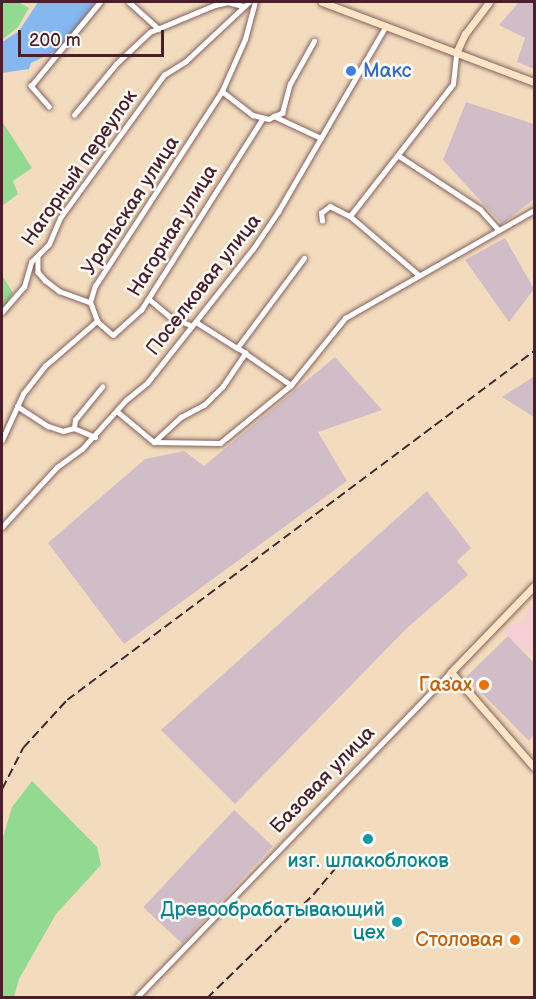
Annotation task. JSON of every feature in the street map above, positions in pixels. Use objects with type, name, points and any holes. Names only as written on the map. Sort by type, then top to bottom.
[{"type":"main road","points":[[322,2],[534,82]]},
{"type":"main road","points":[[456,53],[465,34],[489,2]]},
{"type":"main road","name":"Базовая улица","points":[[451,672],[534,586]]},
{"type":"main road","points":[[451,672],[534,767]]},
{"type":"street","points":[[49,107],[32,86],[100,2]]},
{"type":"street","points":[[129,2],[159,29]]},
{"type":"street","points":[[74,115],[142,38],[215,5],[228,2],[243,6]]},
{"type":"street","name":"Нагорный переулок","points":[[2,312],[24,287],[31,262],[49,244],[60,218],[165,75],[186,61],[249,2]]},
{"type":"street","name":"Уральская улица","points":[[97,321],[90,302],[96,286],[222,91],[244,39],[255,2]]},
{"type":"street","name":"Поселковая улица","points":[[2,527],[57,467],[95,437],[147,383],[194,324],[279,212],[386,26]]},
{"type":"street","points":[[222,91],[263,118],[282,113],[290,84],[314,41]]},
{"type":"street","points":[[351,216],[453,84],[456,53]]},
{"type":"street","points":[[274,116],[321,138]]},
{"type":"street","name":"Нагорная улица","points":[[97,321],[113,335],[149,299],[263,118]]},
{"type":"street","points":[[399,156],[480,209],[499,230]]},
{"type":"street","points":[[322,221],[321,213],[330,206],[351,216],[419,275]]},
{"type":"street","points":[[118,412],[154,442],[220,443],[291,385],[345,318],[534,210]]},
{"type":"street","points":[[38,256],[38,272],[45,280],[59,291],[90,302]]},
{"type":"street","points":[[237,348],[304,258]]},
{"type":"street","points":[[149,299],[170,316],[194,324],[237,348],[291,385]]},
{"type":"street","points":[[2,440],[17,406],[45,366],[97,321]]},
{"type":"street","points":[[154,442],[181,417],[204,405],[223,386],[245,353]]},
{"type":"street","points":[[74,428],[75,420],[102,387]]},
{"type":"street","points":[[17,406],[48,426],[63,431],[74,428],[95,437]]},
{"type":"street","name":"Базовая улица","points":[[136,998],[451,672]]},
{"type":"shaded area","points":[[519,2],[534,2],[534,69],[517,62],[525,38],[499,25]]},
{"type":"shaded area","points":[[466,102],[534,124],[534,199],[502,224],[443,160]]},
{"type":"shaded area","points":[[505,238],[534,289],[509,322],[465,260]]},
{"type":"shaded area","points":[[335,357],[382,410],[318,432],[347,481],[124,644],[48,543],[145,459],[184,451],[204,466]]},
{"type":"shaded area","points":[[534,378],[534,417],[502,397]]},
{"type":"shaded area","points":[[427,491],[471,548],[457,561],[468,575],[407,628],[235,804],[161,730]]},
{"type":"shaded area","points":[[534,606],[533,656],[503,634],[507,627],[524,619],[528,608]]},
{"type":"shaded area","points":[[508,636],[534,663],[534,735],[529,741],[466,677]]},
{"type":"shaded area","points":[[234,810],[273,846],[182,943],[143,907]]},
{"type":"green space","points":[[2,2],[18,2],[29,8],[18,27],[2,40]]},
{"type":"green space","points":[[2,121],[32,168],[13,181],[18,194],[2,206]]},
{"type":"green space","points":[[2,275],[13,293],[2,311]]},
{"type":"green space","points":[[32,781],[97,847],[101,865],[56,914],[19,979],[14,997],[2,997],[2,841],[12,807]]},
{"type":"water","points":[[38,2],[96,2],[60,49],[31,63],[29,69],[2,73],[2,42],[19,31]]},
{"type":"railway","points":[[2,789],[23,748],[67,700],[534,351]]},
{"type":"railway","points":[[207,998],[313,895],[343,859]]},
{"type":"place","name":"Макс","points":[[351,71]]},
{"type":"place","name":"Газах","points":[[484,685]]},
{"type":"place","name":"изг. шлакоблоков","points":[[368,839]]},
{"type":"place","name":"Древообрабатывающий цех","points":[[397,922]]},
{"type":"place","name":"Столовая","points":[[515,940]]}]
